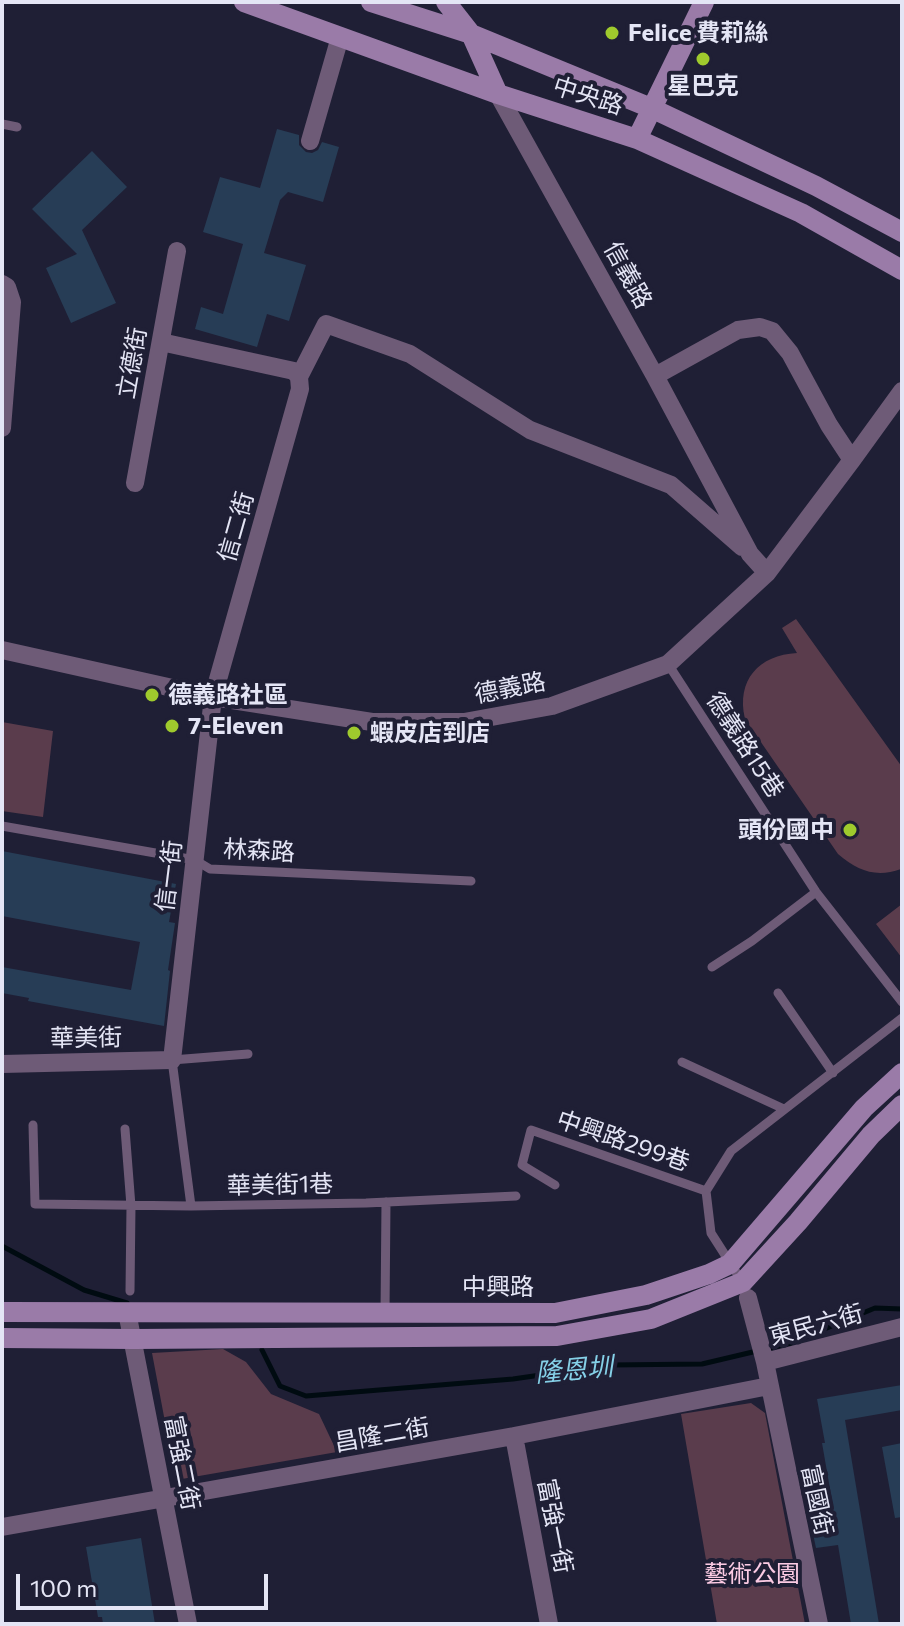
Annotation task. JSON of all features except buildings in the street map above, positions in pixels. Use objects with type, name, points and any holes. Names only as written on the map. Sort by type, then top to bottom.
[{"type":"street","name":"中央路","points":[[244,2],[498,94],[637,139],[801,213],[902,270]]},
{"type":"street","name":"中央路","points":[[371,2],[471,34],[651,108],[816,186],[902,232]]},
{"type":"street","name":"信義路","points":[[446,2],[471,34],[498,94],[750,554],[767,573]]},
{"type":"street","points":[[637,139],[704,2]]},
{"type":"street","points":[[310,141],[340,37]]},
{"type":"street","name":"立德街","points":[[135,483],[177,251]]},
{"type":"street","points":[[2,428],[12,302],[4,286]]},
{"type":"street","name":"信二街","points":[[213,697],[300,389],[296,374],[326,324],[410,354],[530,430],[671,485],[750,554]]},
{"type":"street","points":[[655,376],[738,330],[760,327],[772,331],[790,353],[852,460]]},
{"type":"street","points":[[161,342],[296,374]]},
{"type":"street","name":"德義路","points":[[2,650],[213,697],[372,722],[464,722],[552,706],[668,664],[767,573],[902,391]]},
{"type":"street","name":"信一街","points":[[172,1060],[213,697]]},
{"type":"street","name":"華美街","points":[[2,1064],[172,1060]]},
{"type":"street","name":"中興路","points":[[2,1312],[129,1302],[385,1312],[555,1313],[646,1295],[730,1264],[864,1108],[902,1073]]},
{"type":"street","name":"中興路","points":[[2,1338],[557,1336],[651,1319],[745,1290],[871,1135],[902,1105]]},
{"type":"street","points":[[745,1290],[764,1359]]},
{"type":"street","name":"富強二街","points":[[129,1302],[188,1624]]},
{"type":"street","name":"東民六街","points":[[769,1386],[764,1359],[902,1327]]},
{"type":"street","name":"昌隆二街","points":[[2,1527],[514,1436],[769,1386]]},
{"type":"street","name":"富國街","points":[[769,1386],[819,1624]]},
{"type":"street","name":"富強一街","points":[[514,1436],[549,1624]]},
{"type":"lane","points":[[2,124],[17,127]]},
{"type":"lane","name":"德義路15巷","points":[[668,664],[816,892],[902,1002]]},
{"type":"lane","name":"林森路","points":[[2,826],[195,860],[210,869],[471,881]]},
{"type":"lane","points":[[712,967],[816,892]]},
{"type":"lane","points":[[778,993],[833,1073]]},
{"type":"lane","points":[[706,1191],[731,1151],[902,1018]]},
{"type":"lane","points":[[191,1206],[172,1060],[248,1054]]},
{"type":"lane","points":[[682,1062],[784,1109]]},
{"type":"lane","name":"華美街1巷","points":[[33,1125],[35,1204],[191,1206],[516,1196]]},
{"type":"lane","points":[[125,1129],[131,1206],[129,1302]]},
{"type":"lane","name":"中興路299巷","points":[[555,1185],[522,1165],[531,1130],[706,1191],[711,1233],[745,1290]]},
{"type":"lane","points":[[385,1312],[386,1202]]},
{"type":"green space","points":[[796,619],[902,767],[901,869],[875,873],[853,865],[838,854],[745,719],[744,693],[753,672],[772,659],[797,653],[782,628]]},
{"type":"green space","points":[[2,722],[53,731],[43,817],[2,811]]},
{"type":"green space","points":[[902,904],[902,958],[876,924]]},
{"type":"green space","points":[[223,1349],[246,1362],[271,1394],[319,1414],[337,1452],[176,1480],[152,1353]]},
{"type":"green space","name":"藝術公園","points":[[751,1403],[765,1413],[805,1624],[717,1624],[681,1414]]},
{"type":"waterway","name":"隆恩圳","points":[[2,1246],[84,1290],[127,1303]]},
{"type":"waterway","name":"隆恩圳","points":[[767,1349],[791,1343],[875,1308],[902,1309]]},
{"type":"waterway","name":"隆恩圳","points":[[262,1350],[280,1386],[306,1396],[513,1379],[610,1365],[702,1364],[757,1351]]},
{"type":"place","name":"Felice 費莉絲","points":[[612,33]]},
{"type":"place","name":"星巴克","points":[[703,59]]},
{"type":"place","name":"德義路社區","points":[[152,695]]},
{"type":"place","name":"7-Eleven","points":[[172,726]]},
{"type":"place","name":"蝦皮店到店","points":[[354,733]]},
{"type":"place","name":"頭份國中","points":[[850,830]]}]
